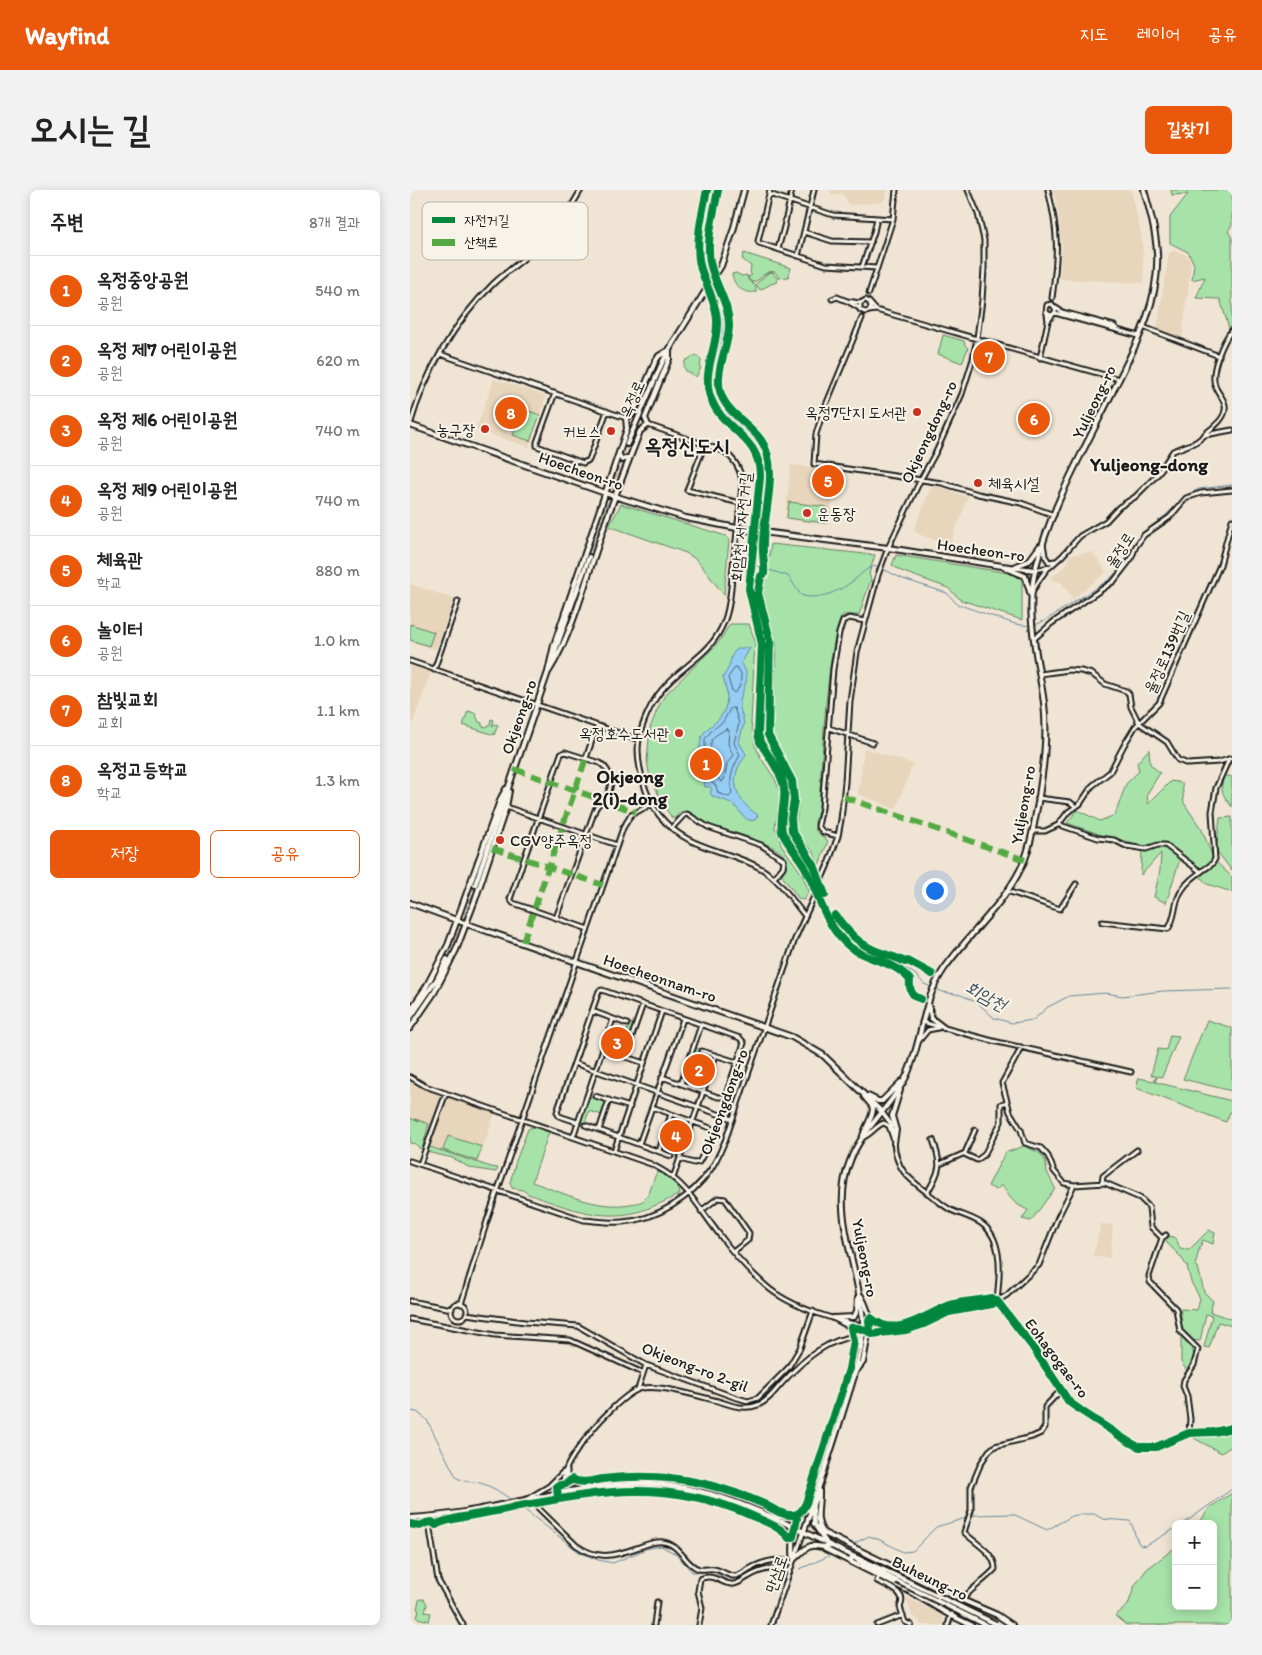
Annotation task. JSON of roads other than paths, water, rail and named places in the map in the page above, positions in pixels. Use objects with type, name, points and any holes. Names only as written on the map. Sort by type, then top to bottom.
[{"type":"main road","points":[[627,444],[636,419],[669,350],[721,266],[734,231],[744,190]]},
{"type":"main road","name":"Yuljeong-ro","points":[[928,1002],[936,982],[956,953],[1007,892],[1021,870],[1030,847],[1034,831],[1046,733],[1032,622],[1031,595],[1035,570],[1043,542],[1065,488],[1139,336],[1155,288],[1157,253],[1153,223],[1144,190]]},
{"type":"main road","points":[[548,672],[554,645],[627,429],[655,362],[659,356],[669,350]]},
{"type":"main road","points":[[548,672],[556,659],[579,602],[614,496],[669,358],[669,350]]},
{"type":"main road","points":[[627,429],[626,418],[633,414]]},
{"type":"main road","points":[[640,431],[648,425],[645,418]]},
{"type":"main road","name":"Hoecheon-ro","points":[[410,425],[614,496],[686,518],[737,529],[888,548],[1035,570]]},
{"type":"main road","points":[[619,453],[619,457],[622,460],[630,456]]},
{"type":"main road","points":[[588,543],[594,541],[598,545]]},
{"type":"main road","points":[[1009,567],[1029,561],[1043,542]]},
{"type":"main road","name":"Okjeong-ro","points":[[475,885],[536,705],[589,558]]},
{"type":"main road","points":[[1002,566],[1024,575],[1031,595]]},
{"type":"main road","points":[[410,1028],[434,993],[455,954],[467,924],[506,807],[510,783]]},
{"type":"main road","points":[[410,1011],[425,989],[445,950],[501,798],[510,783]]},
{"type":"main road","points":[[468,890],[472,895],[478,891]]},
{"type":"main road","name":"Hoecheonnam-ro","points":[[410,903],[792,1037],[823,1055],[882,1112]]},
{"type":"main road","points":[[445,950],[453,949],[455,954]]},
{"type":"main road","points":[[410,1018],[437,979],[447,959]]},
{"type":"main road","points":[[894,1143],[896,1130],[892,1116],[900,1087],[905,1079],[918,1043],[928,1002]]},
{"type":"main road","points":[[928,1002],[931,1018],[944,1028]]},
{"type":"main road","points":[[862,1092],[878,1101],[882,1101],[905,1079]]},
{"type":"main road","name":"Yuljeong-ro","points":[[860,1336],[863,1326],[862,1311],[843,1218],[844,1186],[850,1161],[863,1137],[900,1087]]},
{"type":"main road","points":[[862,1092],[873,1110],[863,1137]]},
{"type":"main road","points":[[832,1318],[854,1317],[857,1311],[858,1293]]},
{"type":"main road","points":[[858,1293],[865,1304],[868,1317],[873,1322],[895,1330]]},
{"type":"main road","points":[[804,1532],[855,1373],[861,1346],[860,1336],[850,1326],[832,1318]]},
{"type":"main road","points":[[855,1373],[863,1362],[868,1334],[875,1330],[895,1330]]},
{"type":"main road","name":"Buheung-ro","points":[[428,1517],[563,1492],[608,1486],[645,1484],[687,1488],[716,1495],[775,1518],[868,1562],[986,1625]]},
{"type":"main road","points":[[819,1487],[820,1503],[817,1514],[820,1528],[824,1533],[997,1615],[1012,1625]]},
{"type":"main road","points":[[775,1518],[796,1516],[812,1506]]},
{"type":"main road","points":[[812,1506],[814,1524],[831,1545],[827,1549]]},
{"type":"main road","points":[[753,1509],[790,1534],[793,1542],[793,1561]]},
{"type":"main road","points":[[410,1518],[428,1517]]},
{"type":"main road","points":[[793,1561],[810,1547],[816,1546],[827,1549],[908,1590],[971,1625]]},
{"type":"main road","points":[[851,1562],[852,1556],[866,1554]]},
{"type":"main road","name":"Buheung-ro","points":[[898,1579],[997,1625]]},
{"type":"street","points":[[574,202],[581,190]]},
{"type":"street","points":[[778,250],[792,190]]},
{"type":"street","points":[[798,256],[814,190]]},
{"type":"street","points":[[862,318],[860,310],[862,302],[869,293],[893,219],[896,190]]},
{"type":"street","name":"Okjeongdong-ro","points":[[865,621],[888,548],[937,450],[962,394],[977,338],[984,270],[984,240],[978,214],[968,190]]},
{"type":"street","points":[[1040,358],[1048,321],[1045,309],[1052,298],[1058,240],[1048,190]]},
{"type":"street","points":[[877,268],[826,265],[758,242],[770,192],[789,201],[833,215],[893,219]]},
{"type":"street","points":[[862,268],[877,218]]},
{"type":"street","points":[[804,232],[832,241],[871,242]]},
{"type":"street","points":[[410,425],[425,382],[440,354],[474,304],[494,283],[521,260]]},
{"type":"street","points":[[869,293],[871,308],[862,318],[820,419],[816,434],[814,464],[942,483],[978,494],[1021,503],[1054,514]]},
{"type":"street","points":[[832,298],[837,297],[847,301],[860,310],[876,310],[977,338],[999,347],[1119,379]]},
{"type":"street","points":[[1048,321],[1054,314],[1055,307],[1052,298]]},
{"type":"street","points":[[847,301],[870,303],[876,310]]},
{"type":"street","points":[[1048,304],[1062,312],[1114,326],[1118,329]]},
{"type":"street","points":[[1047,314],[1118,329],[1139,336]]},
{"type":"street","points":[[1143,327],[1219,356]]},
{"type":"street","points":[[1205,434],[1222,418],[1225,411],[1224,401],[1216,389],[1214,380],[1225,339],[1232,330]]},
{"type":"street","points":[[440,354],[626,418]]},
{"type":"street","points":[[555,393],[536,444],[538,447],[549,451],[583,463],[588,462],[606,411]]},
{"type":"street","points":[[648,425],[724,451],[738,465],[742,480],[728,607],[724,623],[711,645],[661,690],[649,712],[639,740],[641,774],[652,804],[658,814],[672,828],[700,845],[754,865],[774,878],[804,916]]},
{"type":"street","points":[[1031,595],[1050,566],[1080,536],[1106,521],[1118,507],[1135,497],[1158,474],[1173,451],[1196,442],[1205,435],[1232,430]]},
{"type":"street","points":[[705,444],[688,490],[740,503]]},
{"type":"street","name":"율정로","points":[[1034,639],[1052,623],[1114,581],[1131,559],[1136,546],[1144,535],[1170,517],[1186,498],[1201,493],[1232,490]]},
{"type":"street","name":"율정로139번길","points":[[1034,831],[1045,831],[1059,824],[1068,812],[1076,808],[1083,801],[1092,786],[1110,772],[1128,737],[1159,703],[1220,565],[1232,520]]},
{"type":"street","points":[[1043,542],[1047,560],[1051,562],[1058,560]]},
{"type":"street","points":[[1035,570],[1050,566]]},
{"type":"street","points":[[434,670],[458,601]]},
{"type":"street","points":[[847,618],[865,621],[850,701],[842,812],[838,836],[823,832],[818,826],[822,808],[829,728],[833,669],[842,623],[847,618]]},
{"type":"street","points":[[410,661],[639,740]]},
{"type":"street","points":[[1040,674],[1069,670],[1081,671],[1092,674],[1105,684],[1126,692],[1129,694],[1131,707],[1139,723],[1167,742],[1178,760],[1188,764],[1220,762],[1230,759]]},
{"type":"street","points":[[586,758],[597,726]]},
{"type":"street","points":[[829,728],[873,743]]},
{"type":"street","points":[[556,918],[596,808],[605,798],[611,785],[610,774],[604,766],[567,752],[561,754],[510,899],[513,903],[556,918],[588,928]]},
{"type":"street","points":[[1102,922],[1168,929],[1171,925],[1178,898],[1184,887],[1212,864],[1215,859],[1212,812],[1216,788],[1230,759]]},
{"type":"street","points":[[1038,798],[1070,802],[1076,808]]},
{"type":"street","points":[[461,1304],[474,1259],[617,846],[627,820],[636,812],[652,804]]},
{"type":"street","points":[[506,807],[617,846]]},
{"type":"street","points":[[672,828],[687,814],[708,827],[761,845],[784,860],[783,867],[774,878]]},
{"type":"street","points":[[1059,824],[1098,838],[1114,840],[1126,846],[1146,849],[1158,844],[1165,845],[1201,872]]},
{"type":"street","name":"Okjeongdong-ro","points":[[410,1161],[584,1220],[623,1222],[641,1220],[678,1202],[689,1194],[712,1168],[725,1141],[804,916],[827,867],[838,836]]},
{"type":"street","points":[[1007,892],[1060,909],[1076,884]]},
{"type":"street","points":[[577,1122],[559,1116],[557,1112],[599,991],[602,990],[743,1040],[744,1043],[725,1096],[722,1098],[662,1077]]},
{"type":"street","points":[[625,1056],[643,1004]]},
{"type":"street","points":[[592,1011],[627,1024]]},
{"type":"street","points":[[614,1151],[662,1011]]},
{"type":"street","points":[[640,1144],[682,1018]]},
{"type":"street","points":[[572,1137],[613,1019]]},
{"type":"street","points":[[922,1022],[1131,1072]]},
{"type":"street","points":[[681,1084],[701,1025]]},
{"type":"street","points":[[918,1043],[931,1029],[944,1028]]},
{"type":"street","points":[[1021,1047],[1002,1082],[1002,1087],[1011,1115],[1022,1132],[1024,1144],[1041,1148],[1048,1156],[1054,1171],[1064,1183],[1102,1183],[1140,1198],[1148,1207],[1150,1225],[1162,1238]]},
{"type":"street","points":[[702,1050],[737,1062]]},
{"type":"street","points":[[611,1052],[644,1063]]},
{"type":"street","points":[[673,1178],[716,1055]]},
{"type":"street","points":[[574,1063],[732,1118]]},
{"type":"street","points":[[410,1077],[420,1084],[522,1121],[651,1164],[673,1178],[689,1194],[733,1252],[765,1286],[789,1302],[832,1318],[863,1326],[895,1330],[910,1327],[958,1306],[997,1301],[1007,1295],[1039,1265],[1058,1216],[1074,1184]]},
{"type":"street","points":[[420,1164],[446,1093]]},
{"type":"street","points":[[595,1096],[630,1107]]},
{"type":"street","points":[[599,1130],[609,1100]]},
{"type":"street","points":[[964,1154],[977,1160],[984,1155],[1001,1121],[1002,1103],[1007,1102]]},
{"type":"street","points":[[652,1107],[712,1128],[713,1137],[699,1162],[694,1163],[680,1159]]},
{"type":"street","points":[[882,1112],[894,1131],[896,1158],[902,1171],[948,1208],[977,1219],[990,1233],[995,1242],[999,1259],[997,1301]]},
{"type":"street","points":[[659,1151],[671,1114]]},
{"type":"street","points":[[863,1137],[872,1133],[880,1124],[884,1123],[889,1126],[894,1143]]},
{"type":"street","points":[[586,1125],[671,1156]]},
{"type":"street","points":[[940,1164],[964,1154],[975,1130]]},
{"type":"street","points":[[927,1193],[940,1164],[933,1140]]},
{"type":"street","points":[[1102,1183],[1103,1176],[1137,1150]]},
{"type":"street","points":[[701,1211],[718,1198],[726,1199],[749,1233],[748,1240],[733,1252]]},
{"type":"street","points":[[1166,1234],[1162,1238],[1149,1276],[1150,1282],[1176,1309],[1180,1331],[1198,1349],[1194,1365],[1184,1380],[1183,1386],[1187,1396],[1190,1419],[1189,1433]]},
{"type":"street","points":[[410,1301],[452,1309]]},
{"type":"street","name":"Eohagogae-ro","points":[[997,1301],[1044,1362],[1069,1402],[1129,1442],[1140,1446],[1156,1447],[1189,1433],[1214,1432],[1232,1428]]},
{"type":"street","points":[[452,1309],[454,1305],[461,1304]]},
{"type":"street","points":[[452,1309],[454,1316],[463,1318],[466,1314],[466,1309],[461,1304]]},
{"type":"street","name":"Okjeong-ro 2-gil","points":[[466,1314],[525,1322],[578,1326],[646,1365],[748,1401],[755,1400],[765,1393],[788,1368],[796,1356],[813,1311]]},
{"type":"street","points":[[410,1319],[495,1335],[570,1340],[644,1373]]},
{"type":"street","points":[[637,1389],[659,1388],[736,1407],[752,1407],[765,1401],[804,1361],[826,1346],[839,1340],[860,1336]]},
{"type":"street","points":[[796,1356],[804,1361]]},
{"type":"street","points":[[646,1365],[637,1389],[602,1419],[587,1436],[556,1481],[525,1500],[576,1544],[585,1550],[601,1556],[612,1556],[662,1541],[676,1548],[692,1564],[700,1569],[714,1568],[724,1574],[736,1576],[774,1559],[793,1561]]},
{"type":"street","points":[[948,1625],[950,1615],[961,1599],[996,1569],[993,1560],[982,1547],[964,1532],[970,1513],[971,1487],[981,1463],[995,1446],[1041,1433],[1045,1427],[1045,1407],[1061,1390]]},
{"type":"street","points":[[569,1463],[566,1474],[571,1484],[608,1486]]},
{"type":"street","points":[[563,1492],[563,1478],[569,1463]]},
{"type":"street","points":[[428,1517],[438,1580],[464,1625]]},
{"type":"street","name":"만삼로","points":[[771,1625],[804,1532]]},
{"type":"street","points":[[780,1568],[783,1560]]},
{"type":"street","points":[[699,1625],[702,1608],[698,1591],[700,1580],[706,1577],[714,1578],[731,1585],[738,1584],[769,1568],[780,1568],[790,1571]]},
{"type":"street","points":[[879,1576],[877,1581],[896,1590],[902,1597],[900,1606],[905,1622],[910,1625]]},
{"type":"street","points":[[654,1625],[658,1602]]},
{"type":"street","points":[[877,1625],[903,1615]]},
{"type":"water","points":[[742,648],[750,648],[741,664],[746,671],[747,679],[740,700],[744,723],[739,742],[746,754],[738,768],[736,782],[739,795],[743,801],[758,815],[755,820],[745,818],[735,806],[712,796],[710,792],[712,789],[705,787],[704,778],[706,771],[700,754],[700,744],[705,731],[722,715],[725,708],[727,696],[723,677],[734,652]]},
{"type":"waterway","name":"회암천","points":[[711,280],[705,246],[706,224],[712,190]]},
{"type":"waterway","name":"회암천","points":[[712,284],[720,306],[723,323],[714,377],[715,393],[722,408],[754,439],[763,454],[765,475],[760,529]]},
{"type":"waterway","points":[[1035,625],[1110,579],[1122,566],[1141,534],[1165,516],[1186,495],[1199,489],[1232,485]]},
{"type":"waterway","name":"회암천","points":[[759,533],[754,590],[766,640],[763,733],[788,781],[787,830],[789,837],[810,865],[817,885]]},
{"type":"waterway","points":[[757,566],[788,576],[801,595],[807,597],[827,595],[839,590],[854,581],[866,570],[877,566],[903,579],[947,593],[957,604],[1015,624],[1031,626]]},
{"type":"waterway","name":"회암천","points":[[819,889],[834,922],[854,946],[900,964],[916,975],[924,984],[943,992],[961,995],[978,1003],[994,1018],[1012,1023],[1033,1020],[1048,1007],[1069,996],[1106,993],[1122,996],[1163,991],[1232,989]]},
{"type":"waterway","points":[[410,1411],[417,1412],[427,1420],[456,1477],[489,1486],[513,1501]]},
{"type":"waterway","points":[[1189,1520],[1232,1489]]},
{"type":"waterway","points":[[516,1503],[579,1552],[598,1560],[613,1563],[646,1549],[661,1546],[676,1554],[692,1572],[714,1572],[728,1581],[758,1568],[779,1564]]},
{"type":"waterway","points":[[851,1545],[869,1536],[903,1552],[913,1551],[936,1527],[976,1515],[1013,1514],[1047,1530],[1072,1516],[1094,1514],[1103,1519],[1130,1521],[1138,1542],[1140,1545],[1145,1546],[1172,1530]]},
{"type":"waterway","points":[[800,1569],[831,1555]]},
{"type":"tunnel","points":[[589,557],[627,444]]},
{"type":"tunnel","points":[[447,959],[475,885]]},
{"type":"place","name":"참빛교회","points":[[989,357]]},
{"type":"place","name":"옥정7단지 도서관","points":[[917,412]]},
{"type":"place","name":"옥정고등학교","points":[[511,413]]},
{"type":"place","name":"놀이터","points":[[1034,419]]},
{"type":"place","name":"농구장","points":[[485,429]]},
{"type":"place","name":"커브스","points":[[611,431]]},
{"type":"place","name":"체육관","points":[[828,481]]},
{"type":"place","name":"체육시설","points":[[978,483]]},
{"type":"place","name":"운동장","points":[[807,513]]},
{"type":"place","name":"옥정호수도서관","points":[[679,733]]},
{"type":"place","name":"옥정중앙공원","points":[[706,764]]},
{"type":"place","name":"CGV양주옥정","points":[[500,840]]},
{"type":"place","name":"옥정 제6 어린이공원","points":[[617,1043]]},
{"type":"place","name":"옥정 제7 어린이공원","points":[[699,1070]]},
{"type":"place","name":"옥정 제9 어린이공원","points":[[676,1136]]},
{"type":"district","name":"옥정신도시","points":[[687,445]]},
{"type":"district","name":"Yuljeong-dong","points":[[1149,464]]},
{"type":"district","name":"Okjeong 2(i)-dong","points":[[630,787]]}]
